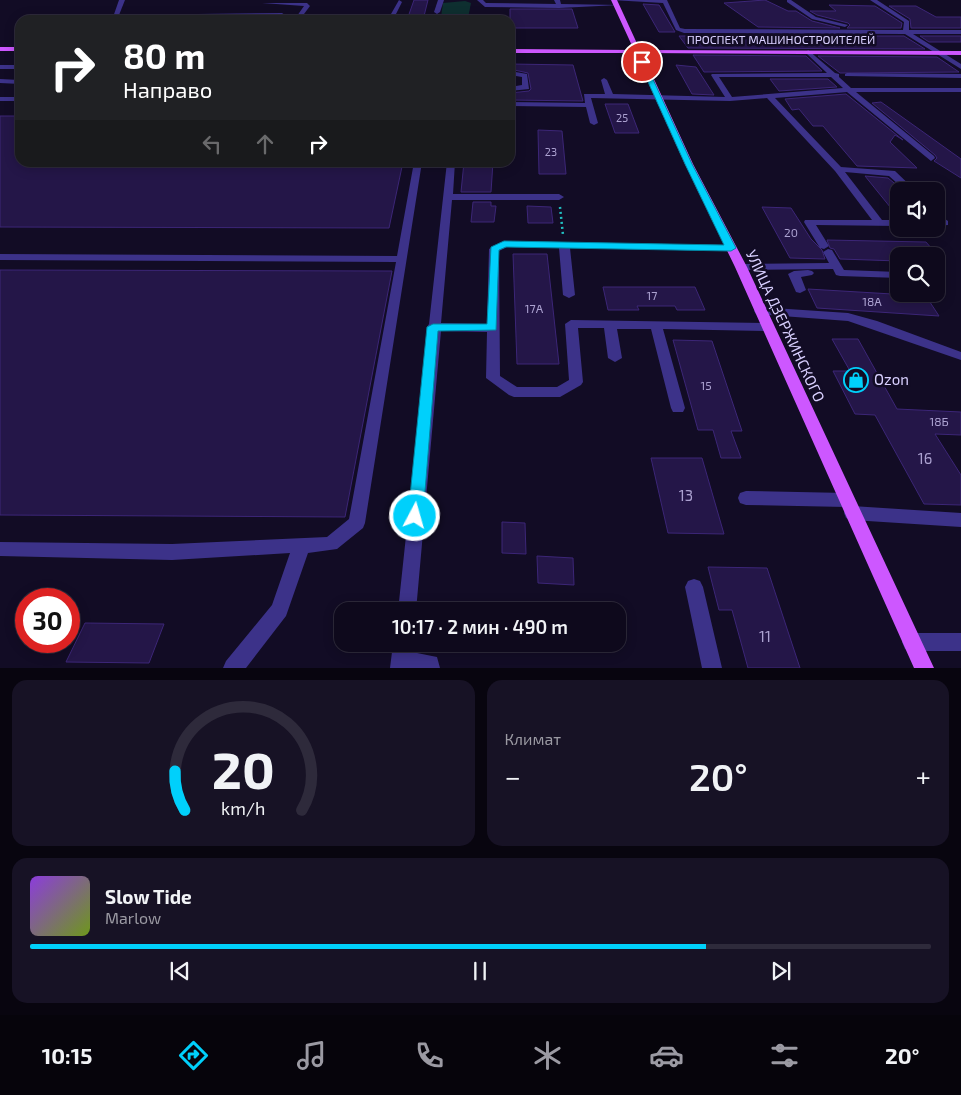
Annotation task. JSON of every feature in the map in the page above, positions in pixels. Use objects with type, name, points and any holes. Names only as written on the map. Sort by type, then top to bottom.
[{"type":"main road","name":"УЛИЦА ДЗЕРЖИНСКОГО","points":[[614,2],[768,327],[924,668]]},
{"type":"main road","points":[[0,49],[15,49]]},
{"type":"main road","name":"ПРОСПЕКТ МАШИНОСТРОИТЕЛЕЙ","points":[[515,51],[961,53]]},
{"type":"street","points":[[117,15],[122,0]]},
{"type":"street","points":[[437,12],[441,0]]},
{"type":"street","points":[[480,0],[485,5],[665,1],[678,29],[684,30],[961,32]]},
{"type":"street","points":[[873,0],[902,18],[906,22],[906,32]]},
{"type":"street","points":[[789,1],[821,21],[906,32],[936,53],[961,67]]},
{"type":"street","points":[[393,15],[399,2]]},
{"type":"street","points":[[265,3],[305,4],[307,6],[301,15]]},
{"type":"street","points":[[482,11],[485,5]]},
{"type":"street","points":[[808,52],[840,75],[849,90],[932,158]]},
{"type":"street","points":[[0,67],[15,67]]},
{"type":"street","points":[[515,74],[526,75],[526,87],[515,88]]},
{"type":"street","points":[[730,99],[714,75],[961,76]]},
{"type":"street","points":[[604,80],[610,97]]},
{"type":"street","points":[[0,81],[15,82]]},
{"type":"street","points":[[594,123],[587,96],[730,99],[849,90],[961,90]]},
{"type":"street","points":[[770,97],[838,169],[879,223]]},
{"type":"street","points":[[0,99],[15,99]]},
{"type":"street","points":[[515,104],[589,105]]},
{"type":"street","points":[[0,549],[172,552],[331,544],[357,523],[417,167]]},
{"type":"street","points":[[407,602],[450,167]]},
{"type":"street","points":[[838,169],[892,173],[902,182]]},
{"type":"street","points":[[447,197],[559,197]]},
{"type":"street","points":[[838,269],[810,222],[890,223]]},
{"type":"street","points":[[731,248],[504,244],[494,249],[493,378],[514,392],[560,392],[576,382],[571,324],[768,327]]},
{"type":"street","points":[[564,246],[569,294]]},
{"type":"street","points":[[0,257],[402,259]]},
{"type":"street","points":[[740,267],[838,269],[890,274]]},
{"type":"street","points":[[800,290],[795,273],[838,269]]},
{"type":"street","points":[[760,312],[821,314],[859,320],[935,349],[961,356]]},
{"type":"street","points":[[610,325],[615,358]]},
{"type":"street","points":[[656,325],[678,408]]},
{"type":"street","points":[[433,327],[492,328]]},
{"type":"street","points":[[746,498],[849,506],[961,520]]},
{"type":"street","points":[[233,668],[279,610],[302,545]]},
{"type":"street","points":[[694,587],[712,668]]},
{"type":"street","points":[[912,642],[961,642]]},
{"type":"street","points":[[401,657],[430,664],[430,668]]},
{"type":"path","points":[[559,197],[564,246]]},
{"type":"green space","points":[[465,1],[471,3],[469,15],[441,15],[443,3]]},
{"type":"building","points":[[414,0],[428,0],[424,15],[409,15]]},
{"type":"building","points":[[765,0],[788,11],[796,11],[812,21],[840,28],[758,27],[724,3]]},
{"type":"building","points":[[643,4],[659,5],[675,32],[659,32]]},
{"type":"building","points":[[829,5],[875,6],[902,23],[901,28],[847,28],[850,25],[848,23],[817,15],[810,11],[836,11]]},
{"type":"building","points":[[889,6],[916,6],[936,17],[961,17],[961,28],[911,28],[910,19]]},
{"type":"building","points":[[510,9],[572,9],[578,28],[515,28],[515,15],[510,15]]},
{"type":"building","points":[[679,36],[904,36],[925,49],[688,48]]},
{"type":"building","points":[[920,36],[961,36],[961,42],[929,42]]},
{"type":"building","points":[[693,55],[806,56],[822,71],[704,72]]},
{"type":"building","points":[[818,56],[937,57],[959,72],[840,73]]},
{"type":"building","points":[[515,64],[573,65],[583,101],[515,100],[515,92],[529,91],[531,89],[528,73],[515,70]]},
{"type":"building","points":[[676,65],[696,67],[714,95],[692,94]]},
{"type":"building","points":[[770,79],[828,79],[837,87],[779,91]]},
{"type":"building","points":[[846,94],[903,140],[895,135],[890,142],[917,168],[857,166],[823,126],[813,126],[799,109],[792,110],[785,99]]},
{"type":"building","points":[[881,102],[961,159],[961,178],[934,161],[937,158],[935,155],[872,103]]},
{"type":"building","points":[[605,104],[628,104],[639,133],[615,133]]},
{"type":"building","points":[[0,116],[15,116],[15,167],[402,167],[389,228],[0,227]]},
{"type":"building","points":[[538,130],[562,131],[566,174],[539,174]]},
{"type":"building","points":[[464,167],[493,167],[491,192],[461,192]]},
{"type":"building","points":[[865,176],[888,178],[893,182],[890,182],[890,207]]},
{"type":"building","points":[[473,202],[491,202],[491,206],[496,206],[494,222],[471,222]]},
{"type":"building","points":[[527,206],[551,207],[553,223],[528,223]]},
{"type":"building","points":[[762,207],[791,208],[811,239],[822,250],[825,259],[790,258]]},
{"type":"building","points":[[827,240],[926,242],[930,247],[890,247],[890,261],[840,259],[834,249],[830,248]]},
{"type":"building","points":[[513,254],[547,254],[559,364],[517,364]]},
{"type":"building","points":[[0,270],[392,271],[345,517],[0,515]]},
{"type":"building","points":[[603,287],[695,287],[705,310],[677,310],[675,306],[637,306],[639,310],[608,310]]},
{"type":"building","points":[[808,289],[890,294],[890,302],[930,302],[939,316],[817,308]]},
{"type":"building","points":[[832,339],[858,339],[897,409],[961,412],[961,435],[935,434],[961,475],[961,505],[924,504],[875,415],[855,414],[833,371],[850,371]]},
{"type":"building","points":[[673,340],[712,341],[742,431],[731,431],[741,458],[721,458],[713,430],[698,430]]},
{"type":"building","points":[[651,458],[702,458],[724,534],[668,533]]},
{"type":"building","points":[[502,522],[525,523],[526,554],[502,553]]},
{"type":"building","points":[[537,556],[573,558],[574,585],[538,583]]},
{"type":"building","points":[[708,567],[767,568],[800,668],[748,668],[732,610],[719,610]]},
{"type":"building","points":[[85,623],[164,624],[149,663],[66,662],[70,653],[80,653],[80,633]]},
{"type":"place","name":"Ozon","points":[[856,380]]},
{"type":"route","points":[[415,516],[433,327],[492,328],[494,249],[504,244],[731,248],[688,164],[642,62]]}]
